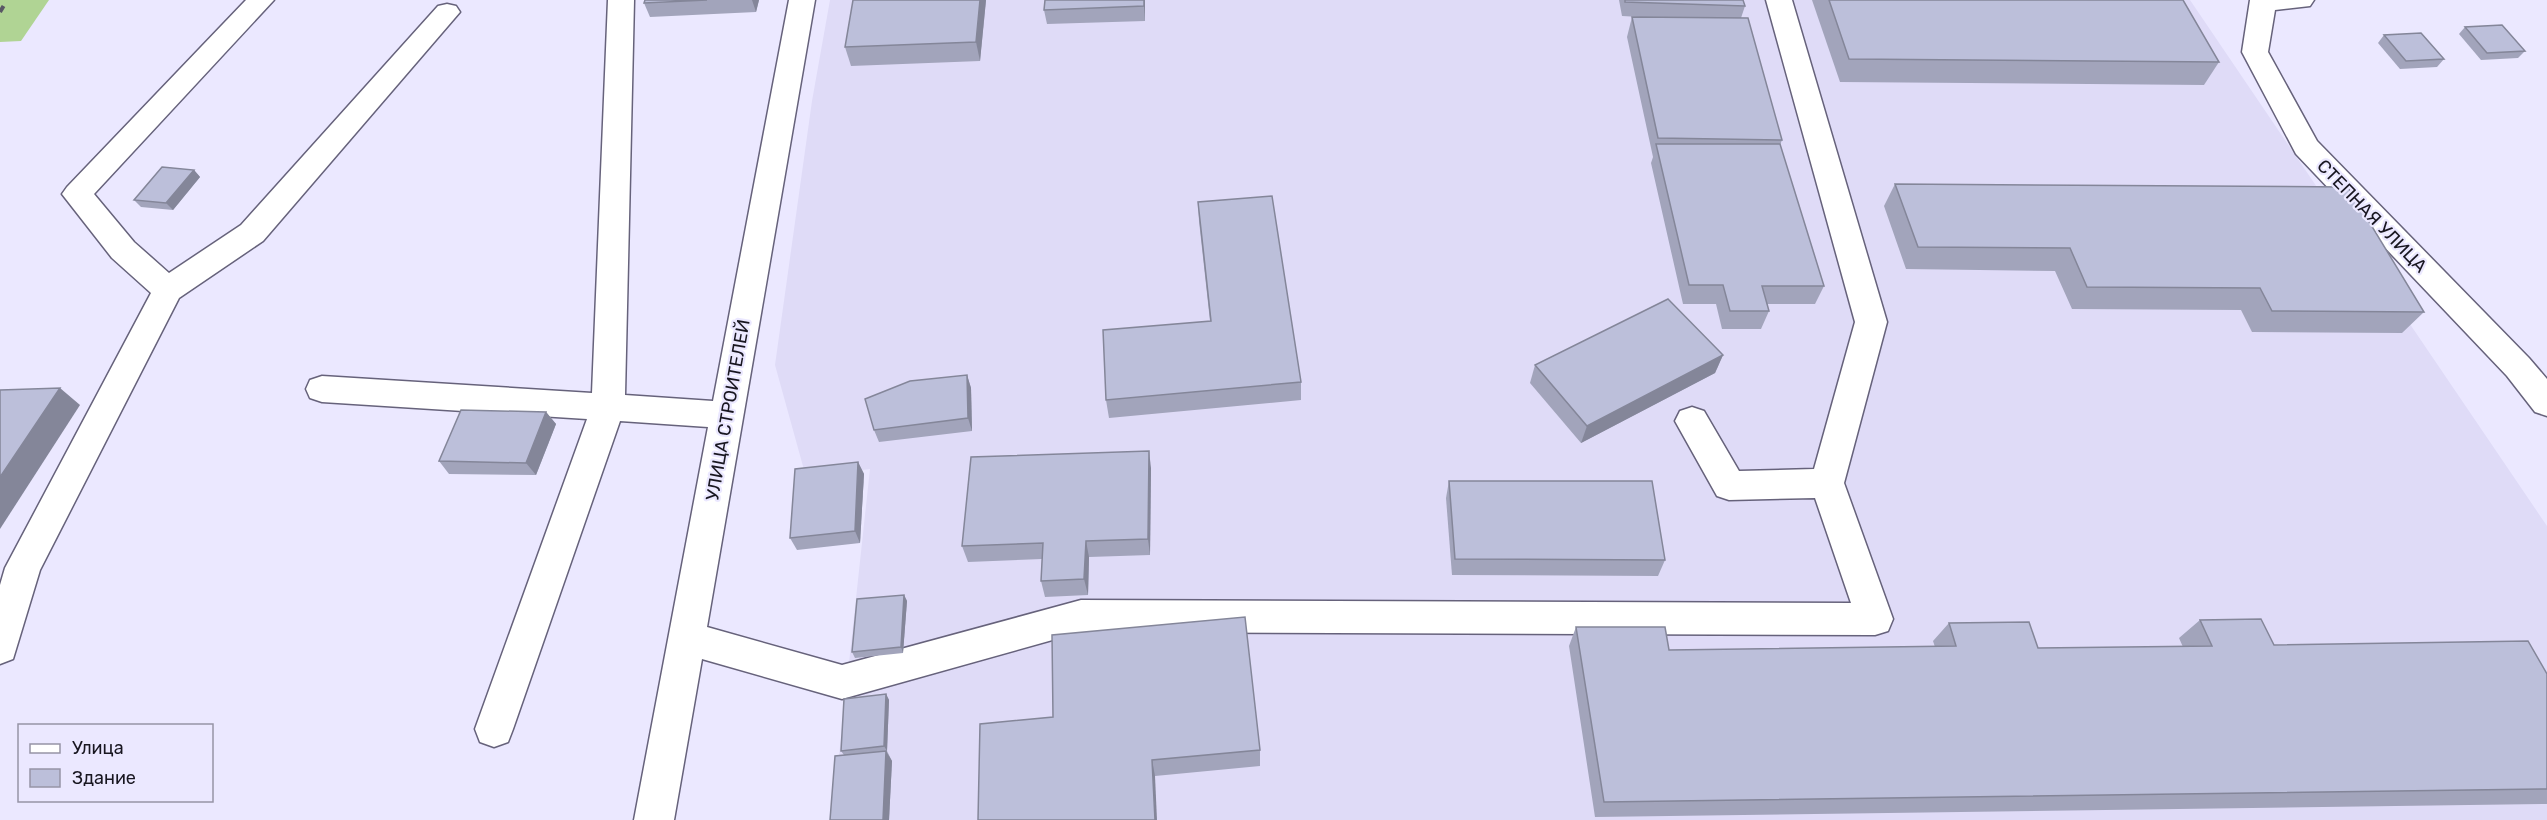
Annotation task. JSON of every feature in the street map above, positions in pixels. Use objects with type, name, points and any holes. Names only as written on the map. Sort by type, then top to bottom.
[{"type":"street","points":[[168,290],[123,250],[77,194],[261,0]]},
{"type":"street","points":[[494,729],[608,408],[621,0]]},
{"type":"street","name":"УЛИЦА СТРОИТЕЛЕЙ","points":[[654,820],[802,0]]},
{"type":"street","points":[[687,638],[843,682],[1081,616],[1875,619],[1827,483],[1870,322],[1779,0]]},
{"type":"street","points":[[2263,1],[2301,0]]},
{"type":"street","name":"СТЕПНАЯ УЛИЦА","points":[[2263,1],[2255,52],[2306,147],[2533,366],[2547,403]]},
{"type":"street","points":[[0,647],[23,568],[168,290],[252,233],[447,12]]},
{"type":"street","points":[[322,389],[727,415]]},
{"type":"street","points":[[1692,421],[1729,486],[1827,483]]},
{"type":"shaded area","points":[[830,0],[2190,0],[2547,526],[2547,820],[832,820],[870,469],[806,477],[775,365],[812,101]]},
{"type":"green space","points":[[0,0],[49,0],[21,41],[0,42]]},
{"type":"building","points":[[645,0],[707,0],[644,3]]},
{"type":"building","points":[[853,0],[980,0],[976,42],[845,47]]},
{"type":"building","points":[[1045,0],[1144,0],[1144,6],[1044,10]]},
{"type":"building","points":[[1625,0],[1743,0],[1745,6],[1625,2]]},
{"type":"building","points":[[1829,0],[2183,0],[2219,62],[1849,59]]},
{"type":"building","points":[[1632,17],[1748,18],[1782,140],[1658,138]]},
{"type":"building","points":[[2502,25],[2525,51],[2487,53],[2465,27]]},
{"type":"building","points":[[2421,33],[2444,59],[2406,61],[2384,35]]},
{"type":"building","points":[[1656,144],[1780,144],[1824,286],[1762,286],[1769,311],[1730,311],[1723,285],[1689,285]]},
{"type":"building","points":[[162,167],[194,170],[166,203],[134,200]]},
{"type":"building","points":[[1895,184],[2348,187],[2424,312],[2272,311],[2260,288],[2087,287],[2070,248],[1918,247]]},
{"type":"building","points":[[1272,196],[1301,382],[1106,400],[1103,330],[1211,321],[1198,202]]},
{"type":"building","points":[[1668,299],[1723,355],[1587,426],[1535,365]]},
{"type":"building","points":[[967,375],[968,418],[874,430],[865,399],[910,381]]},
{"type":"building","points":[[60,388],[0,477],[0,390]]},
{"type":"building","points":[[461,410],[546,412],[526,463],[439,461]]},
{"type":"building","points":[[1149,451],[1148,539],[1086,541],[1084,579],[1041,581],[1043,543],[962,546],[971,457]]},
{"type":"building","points":[[858,462],[855,531],[790,538],[795,469]]},
{"type":"building","points":[[1449,481],[1652,481],[1665,560],[1455,559]]},
{"type":"building","points":[[904,595],[901,647],[852,652],[857,599]]},
{"type":"building","points":[[1245,617],[1260,750],[1152,760],[1155,820],[978,820],[980,724],[1053,717],[1052,635]]},
{"type":"building","points":[[2261,619],[2274,645],[2528,641],[2547,674],[2547,789],[1604,802],[1576,627],[1665,627],[1669,650],[1956,646],[1949,623],[2029,622],[2038,648],[2212,646],[2200,620]]},
{"type":"building","points":[[886,694],[884,746],[841,751],[844,699]]},
{"type":"building","points":[[886,751],[883,820],[830,820],[835,756]]},
{"type":"railway","points":[[0,12],[7,0]]}]
